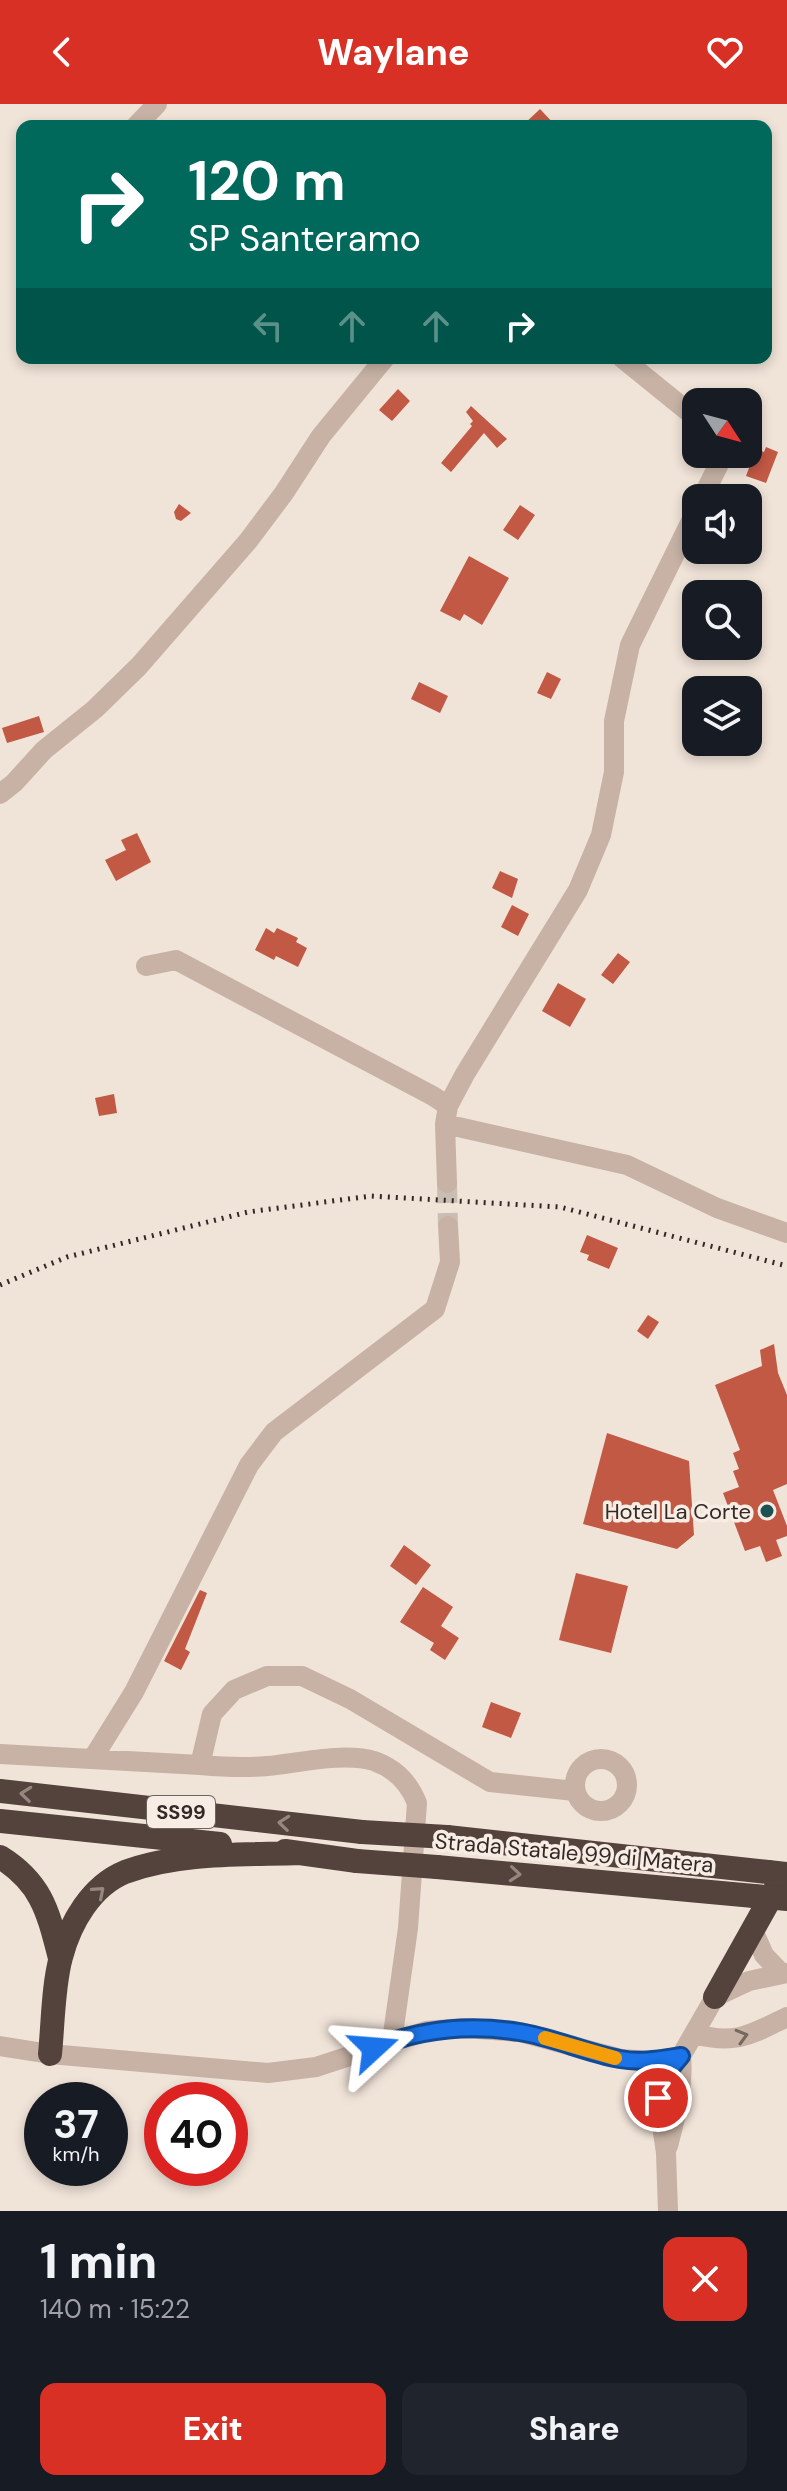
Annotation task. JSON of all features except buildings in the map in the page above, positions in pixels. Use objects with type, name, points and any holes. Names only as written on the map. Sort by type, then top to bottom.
[{"type":"highway","name":"Strada Statale 99 di Matera","points":[[0,1791],[362,1832],[447,1837],[781,1872]]},
{"type":"highway","name":"SS99","points":[[0,1821],[300,1853]]},
{"type":"highway","name":"Strada Statale 99 di Matera","points":[[300,1853],[357,1861],[787,1899]]},
{"type":"highway","points":[[50,2054],[60,1958],[76,1918],[94,1894],[124,1873],[187,1858],[300,1853]]},
{"type":"highway","points":[[0,1857],[21,1870],[47,1907],[60,1958]]},
{"type":"highway","points":[[715,1997],[781,1872]]},
{"type":"street","points":[[142,120],[157,104]]},
{"type":"street","points":[[0,794],[44,750],[95,709],[139,666],[248,541],[321,436],[380,364]]},
{"type":"street","points":[[629,364],[682,407]]},
{"type":"street","points":[[447,1183],[447,1115],[465,1074],[578,890],[601,835],[614,772],[614,721],[630,645],[682,539]]},
{"type":"street","points":[[146,966],[176,960],[433,1096],[447,1115],[627,1165],[717,1208],[787,1233]]},
{"type":"street","points":[[93,1758],[134,1692],[249,1465],[274,1432],[435,1309],[450,1262],[448,1226]]},
{"type":"street","points":[[200,1765],[212,1714],[234,1690],[267,1676],[302,1676],[350,1699],[490,1782],[575,1791]]},
{"type":"street","points":[[0,1754],[233,1768],[337,1758],[372,1760],[395,1772],[411,1789],[417,1803],[408,1928],[392,2041]]},
{"type":"street","points":[[753,1930],[764,1955],[784,1973]]},
{"type":"street","points":[[668,2211],[666,2153],[681,2098],[681,2056],[715,1997],[749,1981],[784,1973]]},
{"type":"street","points":[[694,2034],[718,2040],[737,2039],[787,2017]]},
{"type":"street","points":[[0,2046],[50,2054],[268,2073],[316,2067],[426,2031],[463,2028],[520,2032],[621,2059],[650,2061],[681,2056]]},
{"type":"tunnel","points":[[447,1183],[448,1226]]},
{"type":"railway","points":[[0,1285],[67,1257],[248,1212],[371,1196],[560,1207],[787,1266]]},
{"type":"slow traffic","points":[[545,2038],[615,2058]]},
{"type":"place","name":"Hotel La Corte","points":[[767,1511]]},
{"type":"route","points":[[374,2048],[426,2031],[463,2028],[520,2032],[621,2059],[650,2061],[681,2056],[666,2072],[658,2098]]}]
